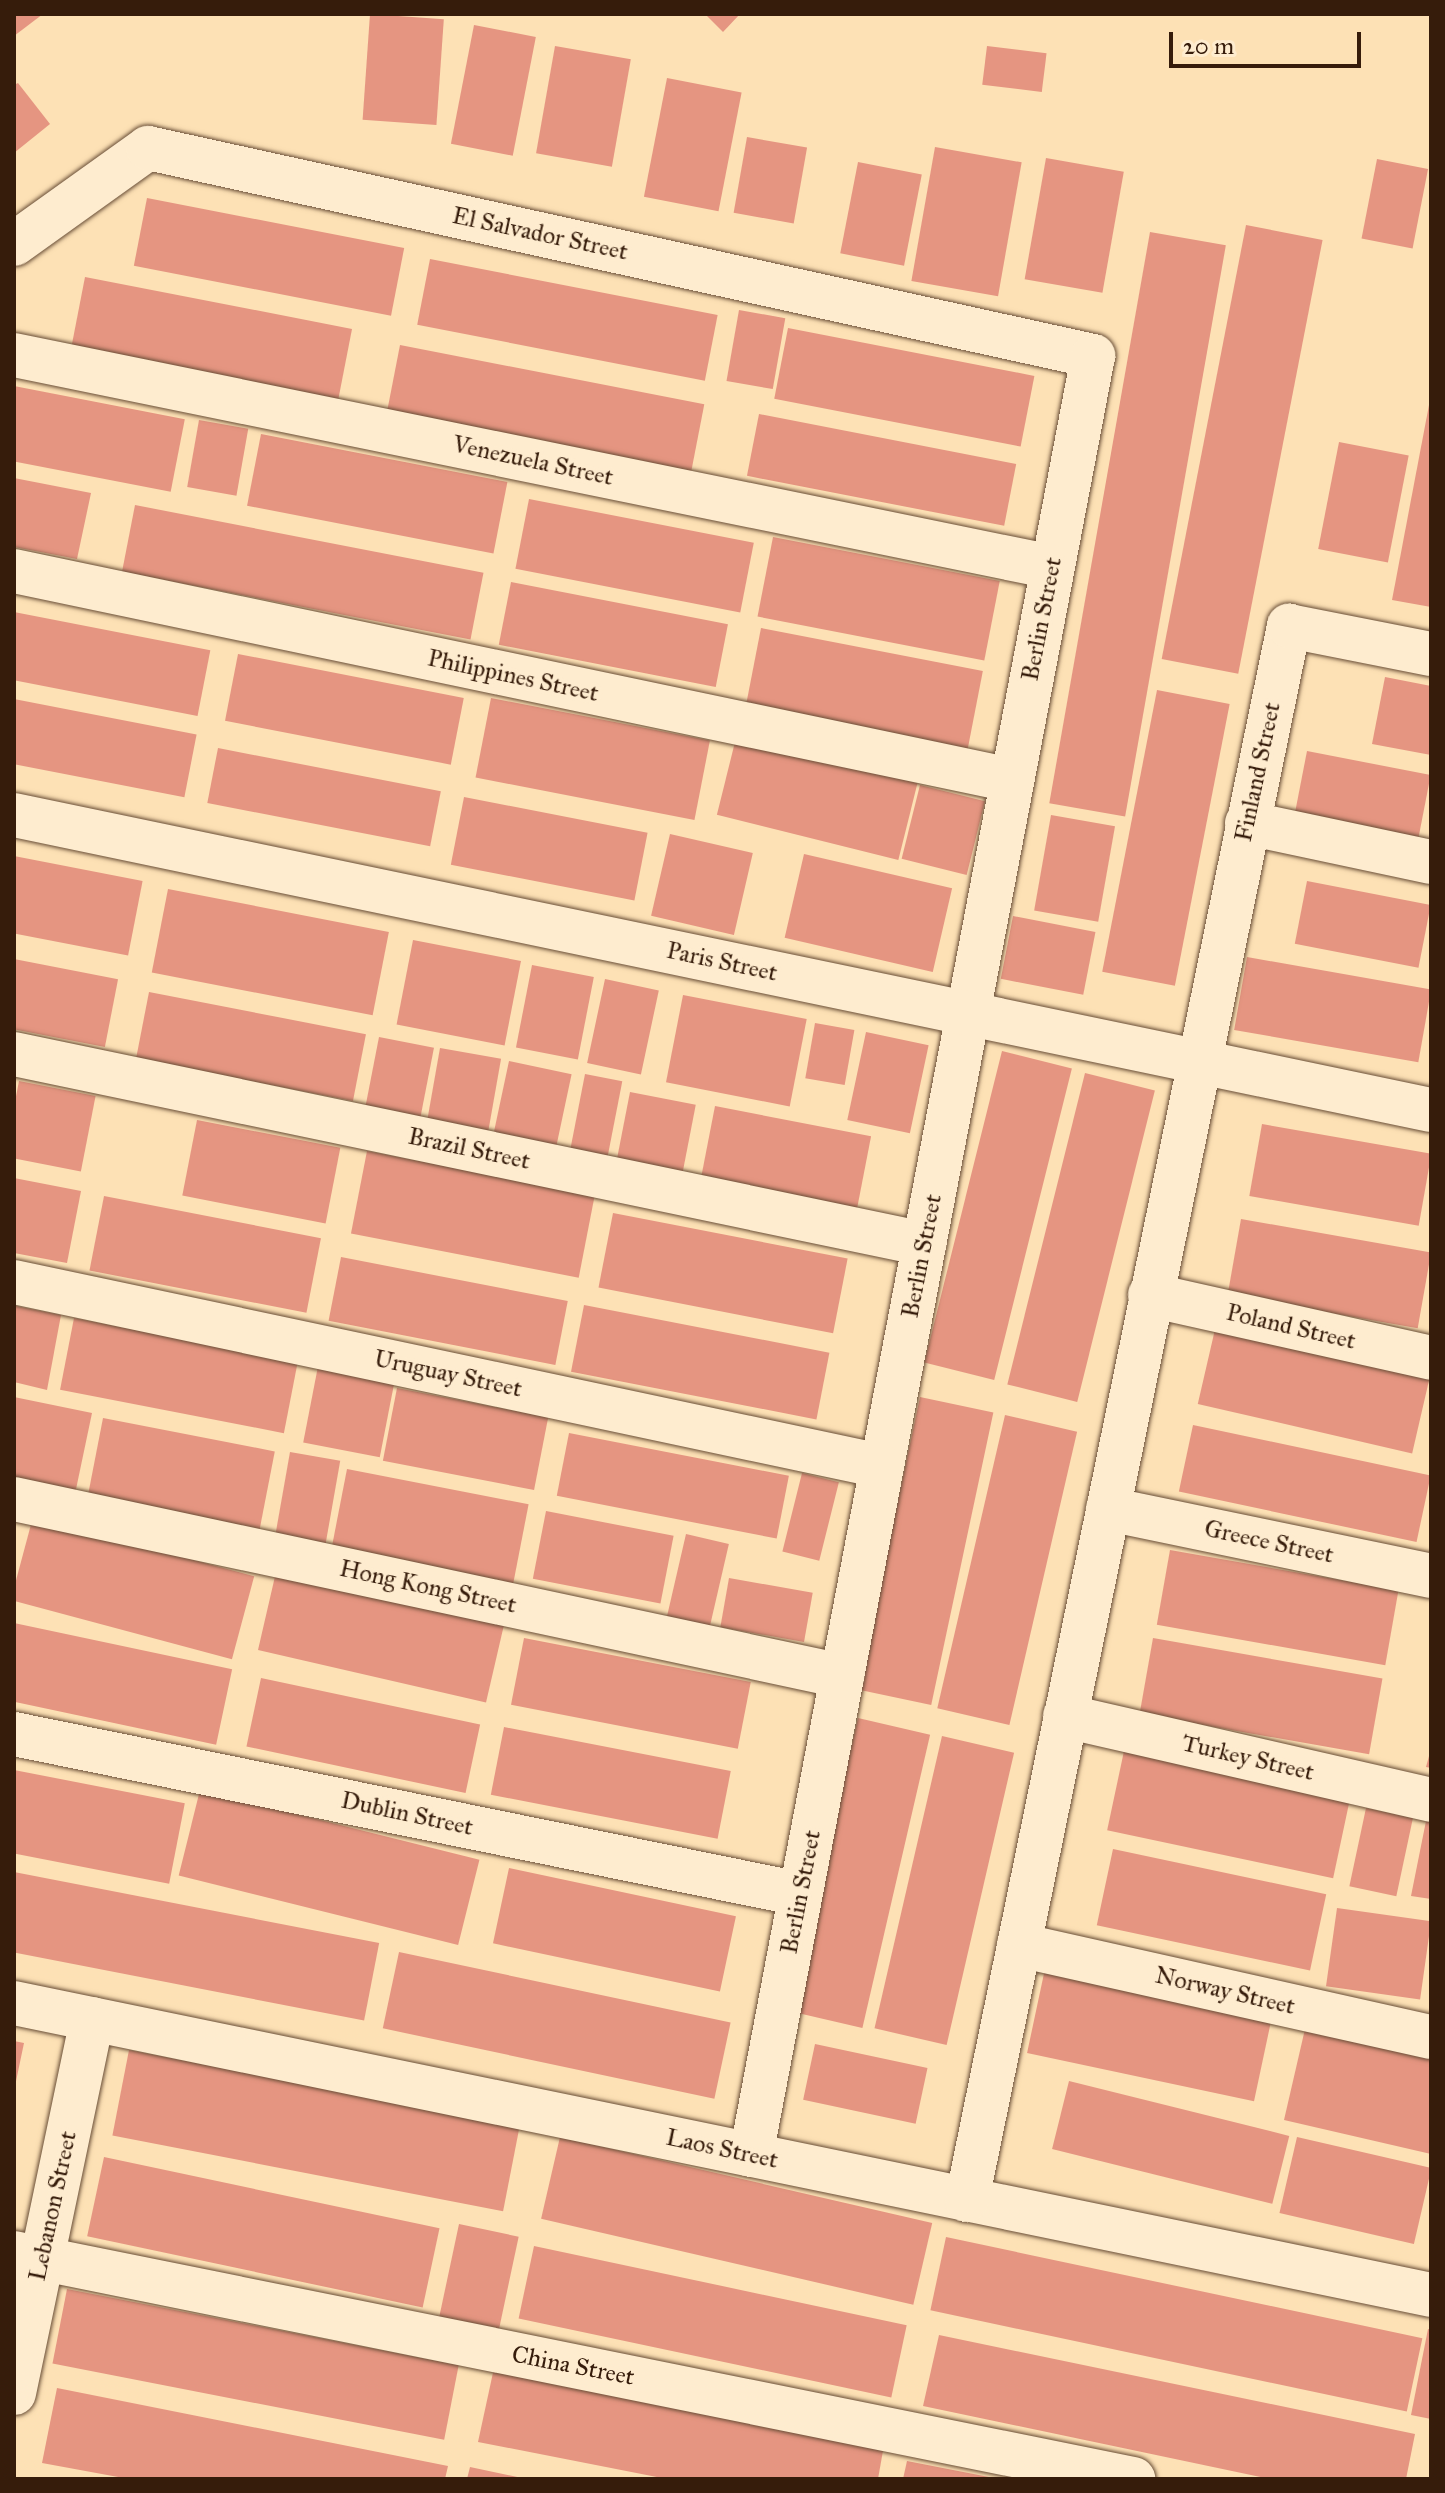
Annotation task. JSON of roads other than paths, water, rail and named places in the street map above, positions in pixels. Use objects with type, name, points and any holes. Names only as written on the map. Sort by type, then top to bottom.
[{"type":"street","name":"El Salvador Street","points":[[14,244],[148,148],[1093,356]]},
{"type":"street","name":"Venezuela Street","points":[[14,355],[1052,567]]},
{"type":"street","name":"Berlin Street","points":[[751,2155],[1093,356]]},
{"type":"street","name":"Philippines Street","points":[[14,571],[1011,780]]},
{"type":"street","name":"Finland Street","points":[[967,2200],[1289,626],[1431,654]]},
{"type":"street","name":"Paris Street","points":[[14,815],[1431,1110]]},
{"type":"street","points":[[1247,823],[1431,862]]},
{"type":"street","name":"Brazil Street","points":[[14,1054],[924,1244]]},
{"type":"street","name":"Uruguay Street","points":[[14,1282],[881,1466]]},
{"type":"street","name":"Poland Street","points":[[1150,1295],[1431,1358]]},
{"type":"street","name":"Hong Kong Street","points":[[14,1499],[842,1676]]},
{"type":"street","name":"Greece Street","points":[[1108,1509],[1431,1576]]},
{"type":"street","name":"Turkey Street","points":[[1065,1716],[1431,1800]]},
{"type":"street","name":"Dublin Street","points":[[14,1734],[800,1894]]},
{"type":"street","name":"Norway Street","points":[[1019,1945],[1431,2037]]},
{"type":"street","name":"Laos Street","points":[[14,2003],[1431,2295]]},
{"type":"street","name":"Lebanon Street","points":[[14,2393],[28,2256],[92,2019]]},
{"type":"street","name":"China Street","points":[[28,2256],[1133,2479]]}]
